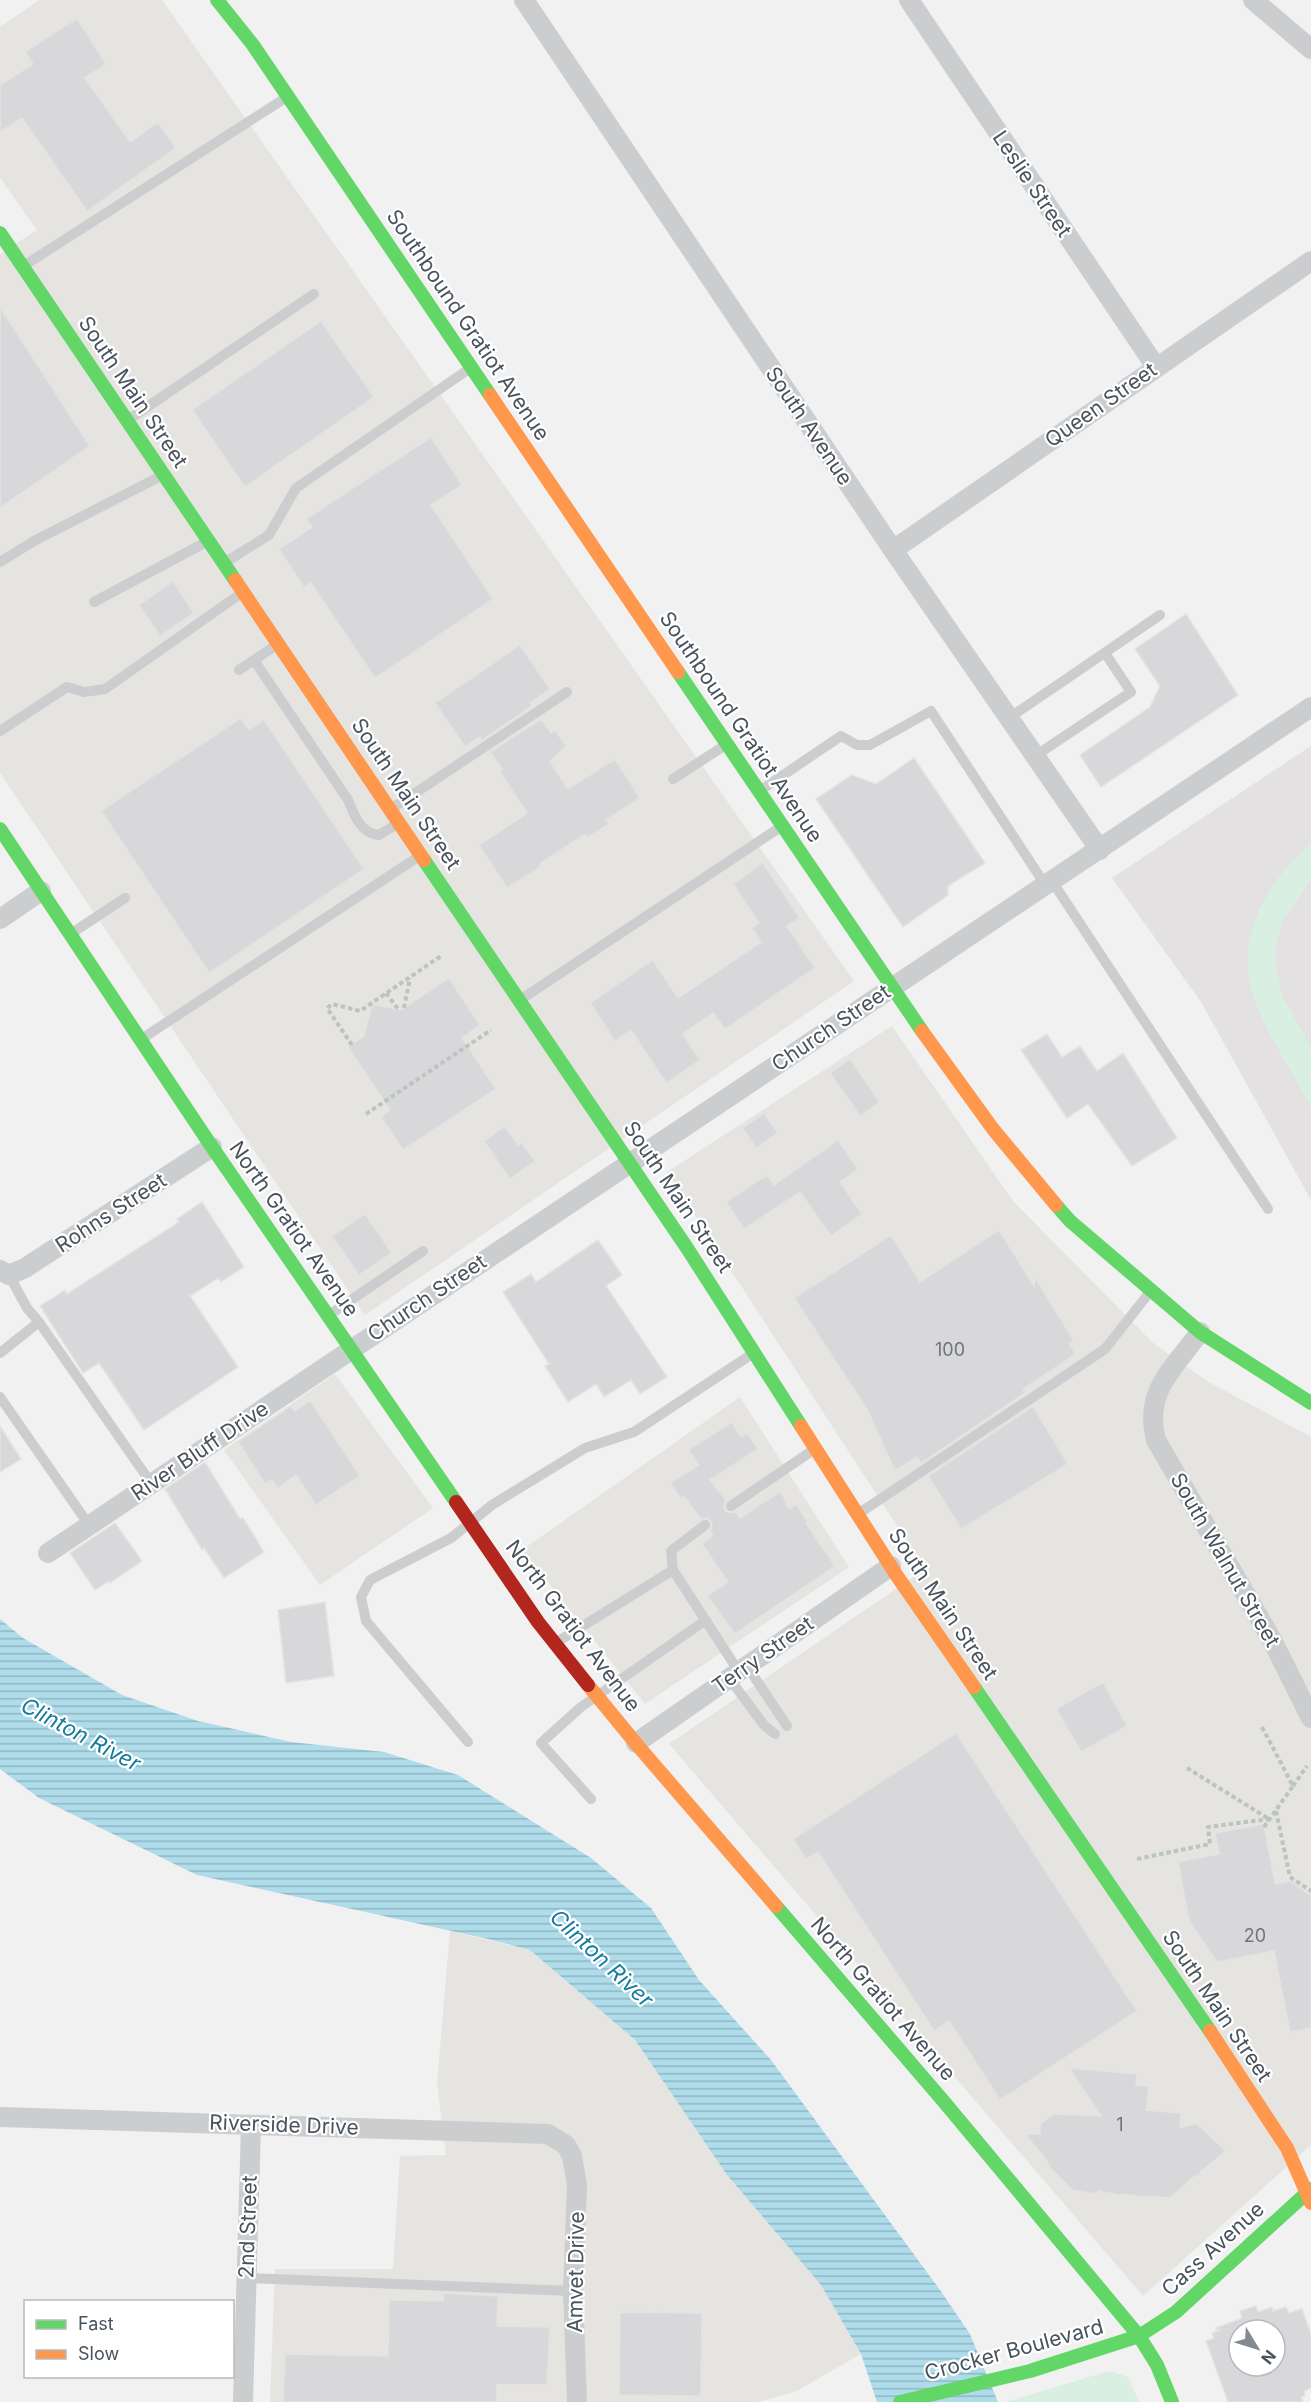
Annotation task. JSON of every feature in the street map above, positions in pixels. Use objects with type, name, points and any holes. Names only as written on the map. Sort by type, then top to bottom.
[{"type":"main road","name":"Southbound Gratiot Avenue","points":[[217,0],[253,45],[891,987],[993,1129],[1070,1221],[1150,1291],[1200,1332],[1311,1403]]},
{"type":"main road","name":"South Main Street","points":[[0,233],[11,256],[23,267],[630,1162],[891,1566],[1217,2041],[1287,2148],[1310,2195]]},
{"type":"main road","name":"North Gratiot Avenue","points":[[0,829],[212,1147],[470,1524],[555,1643],[636,1743],[945,2103],[1139,2336],[1157,2365],[1172,2402]]},
{"type":"main road","name":"Cass Avenue","points":[[1139,2336],[1176,2312],[1310,2195]]},
{"type":"main road","name":"Crocker Boulevard","points":[[900,2402],[1030,2371],[1139,2336]]},
{"type":"street","name":"South Avenue","points":[[524,0],[892,550],[1100,850]]},
{"type":"street","name":"Leslie Street","points":[[909,0],[1156,367]]},
{"type":"street","points":[[1253,0],[1311,49]]},
{"type":"street","name":"Queen Street","points":[[892,550],[1311,261]]},
{"type":"street","name":"Church Street","points":[[352,1349],[1311,707]]},
{"type":"street","points":[[0,919],[41,891]]},
{"type":"street","name":"Rohns Street","points":[[5,1272],[25,1268],[212,1147]]},
{"type":"street","name":"South Walnut Street","points":[[1200,1332],[1156,1391],[1152,1426],[1160,1449],[1272,1640],[1311,1718]]},
{"type":"street","name":"River Bluff Drive","points":[[48,1553],[352,1349]]},
{"type":"street","name":"Terry Street","points":[[636,1743],[891,1566]]},
{"type":"street","name":"Riverside Drive","points":[[0,2117],[533,2132],[548,2134],[566,2145]]},
{"type":"street","name":"2nd Street","points":[[243,2402],[251,2125]]},
{"type":"street","name":"Amvet Drive","points":[[566,2145],[572,2156],[578,2184],[573,2291],[577,2402]]},
{"type":"lane","points":[[23,267],[287,97]]},
{"type":"lane","points":[[127,420],[314,294]]},
{"type":"lane","points":[[224,563],[269,535],[296,488],[472,368]]},
{"type":"lane","points":[[0,562],[34,541],[164,475]]},
{"type":"lane","points":[[93,602],[208,541]]},
{"type":"lane","points":[[0,731],[67,687],[84,692],[105,689],[243,592]]},
{"type":"lane","points":[[1009,718],[1160,615]]},
{"type":"lane","points":[[239,670],[279,644]]},
{"type":"lane","points":[[1035,756],[1131,692],[1105,653]]},
{"type":"lane","points":[[254,660],[348,800],[360,825],[370,833],[379,835],[399,822]]},
{"type":"lane","points":[[390,809],[567,692]]},
{"type":"lane","points":[[759,791],[841,736],[857,745],[870,745],[931,711],[1268,1209]]},
{"type":"lane","points":[[673,779],[727,744]]},
{"type":"lane","points":[[520,1000],[783,826]]},
{"type":"lane","points":[[141,1040],[421,855]]},
{"type":"lane","points":[[70,934],[125,898]]},
{"type":"lane","points":[[328,1316],[423,1251]]},
{"type":"lane","points":[[5,1272],[27,1308],[151,1483]]},
{"type":"lane","points":[[858,1514],[1106,1349],[1150,1291]]},
{"type":"lane","points":[[0,1353],[39,1322]]},
{"type":"lane","points":[[468,1742],[366,1621],[361,1597],[370,1580],[451,1538],[492,1504],[585,1448],[634,1432],[755,1353]]},
{"type":"lane","points":[[0,1397],[89,1525]]},
{"type":"lane","points":[[731,1506],[816,1448]]},
{"type":"lane","points":[[705,1525],[671,1551],[673,1570],[738,1672],[764,1725],[775,1734]]},
{"type":"lane","points":[[555,1643],[673,1570]]},
{"type":"lane","points":[[591,1798],[541,1743],[581,1707],[705,1620]]},
{"type":"lane","points":[[738,1672],[787,1726]]},
{"type":"lane","points":[[247,2278],[573,2291]]},
{"type":"path","points":[[352,1045],[327,1008],[332,1004],[360,1011],[441,956]]},
{"type":"path","points":[[386,993],[400,1008],[405,1003],[410,977]]},
{"type":"path","points":[[366,1114],[491,1030]]},
{"type":"path","points":[[1262,1727],[1293,1786]]},
{"type":"path","points":[[1264,1827],[1307,1766]]},
{"type":"path","points":[[1187,1768],[1269,1819]]},
{"type":"path","points":[[1276,1810],[1290,1877],[1311,1890]]},
{"type":"path","points":[[1137,1859],[1210,1844],[1208,1827],[1269,1819]]},
{"type":"shaded area","points":[[39,0],[162,0],[854,981],[365,1315],[0,773],[0,254],[37,230],[0,178],[0,27]]},
{"type":"shaded area","points":[[1311,746],[1311,1200],[1201,1002],[1112,878]]},
{"type":"shaded area","points":[[892,1026],[1013,1201],[1153,1343],[1207,1381],[1311,1437],[1311,2145],[1143,2296],[669,1744],[925,1569],[667,1172]]},
{"type":"shaded area","points":[[335,1374],[433,1508],[320,1585],[224,1450]]},
{"type":"shaded area","points":[[740,1397],[849,1567],[645,1704],[522,1550]]},
{"type":"shaded area","points":[[450,1931],[530,1950],[635,2040],[727,2175],[821,2285],[861,2354],[795,2392],[757,2402],[270,2402],[275,2269],[393,2269],[400,2156],[446,2155],[437,2083]]},
{"type":"green space","points":[[1311,843],[1311,881],[1284,918],[1277,941],[1275,962],[1282,995],[1311,1048],[1311,1107],[1260,1014],[1249,978],[1248,956],[1251,935],[1267,894],[1280,876]]},
{"type":"green space","points":[[1109,2371],[1128,2377],[1139,2402],[1006,2402]]},
{"type":"water","name":"Clinton River","points":[[0,1619],[23,1638],[122,1695],[198,1721],[291,1742],[384,1752],[458,1775],[591,1858],[651,1908],[699,1980],[771,2060],[970,2334],[998,2402],[877,2402],[861,2354],[821,2285],[727,2175],[635,2040],[530,1950],[197,1875],[39,1798],[0,1769]]},
{"type":"building","points":[[77,18],[106,64],[85,78],[130,142],[158,122],[176,148],[87,211],[22,118],[0,132],[0,85],[33,64],[25,52]]},
{"type":"building","points":[[0,307],[90,446],[0,508]]},
{"type":"building","points":[[321,321],[374,397],[245,487],[192,410]]},
{"type":"building","points":[[431,437],[462,485],[431,505],[493,599],[375,678],[311,583],[304,588],[279,549],[312,527],[306,519]]},
{"type":"building","points":[[173,581],[194,613],[160,636],[139,605]]},
{"type":"building","points":[[1186,614],[1238,695],[1101,787],[1080,755],[1150,707],[1160,686],[1135,649]]},
{"type":"building","points":[[520,645],[550,689],[530,703],[532,706],[482,740],[480,737],[465,747],[435,703]]},
{"type":"building","points":[[241,718],[249,730],[264,720],[364,869],[209,973],[101,811]]},
{"type":"building","points":[[541,719],[551,733],[555,730],[566,746],[550,761],[568,789],[615,759],[640,798],[606,820],[609,824],[587,838],[585,834],[507,888],[479,845],[527,813],[500,772],[503,770],[490,752]]},
{"type":"building","points":[[914,758],[985,863],[948,886],[948,895],[903,927],[816,799],[852,775],[876,784]]},
{"type":"building","points":[[763,863],[800,918],[787,926],[815,968],[725,1029],[713,1013],[683,1034],[700,1060],[666,1083],[631,1030],[615,1041],[590,1003],[653,960],[678,998],[761,942],[752,928],[759,923],[733,884]]},
{"type":"building","points":[[449,978],[480,1025],[462,1038],[496,1089],[403,1150],[381,1117],[390,1110],[348,1047],[364,1036],[372,1004],[401,1010]]},
{"type":"building","points":[[1047,1034],[1062,1057],[1080,1046],[1097,1071],[1123,1053],[1177,1138],[1132,1166],[1088,1104],[1067,1118],[1021,1050]]},
{"type":"building","points":[[850,1059],[880,1102],[860,1116],[830,1073]]},
{"type":"building","points":[[764,1113],[778,1133],[756,1148],[742,1128]]},
{"type":"building","points":[[505,1126],[518,1145],[521,1142],[535,1161],[510,1179],[484,1141]]},
{"type":"building","points":[[838,1140],[858,1169],[840,1182],[862,1214],[831,1236],[800,1192],[744,1229],[726,1202],[767,1175],[774,1185]]},
{"type":"building","points":[[202,1202],[244,1267],[221,1282],[218,1278],[190,1296],[238,1367],[144,1430],[99,1363],[83,1373],[40,1306],[65,1290],[67,1294],[179,1222],[177,1219]]},
{"type":"building","points":[[365,1214],[392,1253],[359,1275],[332,1236]]},
{"type":"building","points":[[999,1230],[1034,1286],[1035,1277],[1074,1341],[1069,1344],[1076,1354],[1023,1389],[1025,1393],[921,1463],[917,1457],[895,1471],[867,1409],[794,1298],[891,1235],[920,1282]]},
{"type":"building","points":[[598,1240],[622,1275],[606,1286],[667,1377],[640,1394],[631,1380],[604,1397],[596,1384],[568,1402],[545,1366],[549,1364],[503,1292],[531,1274],[536,1282]]},
{"type":"building","points":[[310,1400],[360,1476],[316,1505],[296,1475],[278,1488],[272,1480],[265,1484],[238,1442],[291,1406],[295,1411]]},
{"type":"building","points":[[1033,1406],[1068,1464],[961,1529],[928,1476]]},
{"type":"building","points":[[732,1422],[741,1437],[747,1433],[758,1449],[710,1480],[726,1500],[725,1511],[736,1512],[740,1518],[781,1491],[789,1509],[796,1504],[835,1566],[735,1634],[707,1596],[728,1582],[702,1544],[713,1536],[710,1531],[711,1521],[707,1518],[701,1519],[684,1497],[681,1499],[670,1483],[699,1465],[688,1450]]},
{"type":"building","points":[[0,1426],[21,1459],[0,1472]]},
{"type":"building","points":[[205,1462],[240,1519],[243,1518],[264,1552],[224,1578],[204,1548],[202,1550],[165,1489]]},
{"type":"building","points":[[115,1523],[142,1561],[110,1583],[109,1581],[95,1590],[70,1553]]},
{"type":"building","points":[[325,1602],[334,1676],[286,1683],[278,1610]]},
{"type":"building","points":[[1103,1682],[1127,1726],[1081,1752],[1056,1709]]},
{"type":"building","points":[[956,1733],[1137,2011],[1000,2100],[949,2021],[934,2031],[818,1852],[806,1859],[793,1839]]},
{"type":"building","points":[[1264,1824],[1275,1884],[1290,1881],[1311,1896],[1311,2028],[1290,2032],[1274,1951],[1217,1962],[1189,1921],[1178,1862],[1219,1854],[1215,1833]]},
{"type":"building","points":[[1069,2068],[1137,2074],[1136,2085],[1149,2086],[1146,2110],[1181,2113],[1180,2128],[1196,2123],[1226,2151],[1200,2172],[1200,2176],[1195,2176],[1170,2198],[1119,2195],[1099,2191],[1095,2194],[1072,2190],[1048,2165],[1025,2134],[1040,2134],[1040,2124],[1054,2114],[1101,2116]]},
{"type":"building","points":[[443,2293],[498,2296],[497,2326],[550,2327],[547,2385],[497,2385],[497,2402],[283,2402],[285,2354],[388,2356],[389,2300],[443,2301]]},
{"type":"building","points":[[1256,2306],[1258,2312],[1272,2307],[1273,2311],[1286,2307],[1289,2313],[1302,2309],[1311,2334],[1311,2388],[1304,2391],[1305,2396],[1301,2397],[1303,2402],[1228,2402],[1206,2341],[1214,2338],[1212,2333],[1221,2330],[1216,2330],[1216,2328],[1227,2324],[1227,2378],[1287,2378],[1287,2318],[1242,2318],[1240,2311]]},
{"type":"building","points":[[620,2312],[702,2313],[701,2396],[619,2395]]},
{"type":"traffic: fast","points":[[217,0],[253,45],[490,395]]},
{"type":"traffic: fast","points":[[0,233],[235,580]]},
{"type":"traffic: fast","points":[[678,672],[922,1031]]},
{"type":"traffic: fast","points":[[0,829],[212,1147],[456,1502]]},
{"type":"traffic: fast","points":[[424,860],[687,1248],[801,1426]]},
{"type":"traffic: fast","points":[[1056,1205],[1070,1221],[1200,1332],[1311,1403]]},
{"type":"traffic: fast","points":[[974,1687],[1210,2031]]},
{"type":"traffic: fast","points":[[776,1906],[945,2103],[1139,2336],[1157,2365],[1172,2402]]},
{"type":"traffic: fast","points":[[900,2402],[1030,2371],[1139,2336],[1176,2312],[1311,2189]]},
{"type":"traffic: slow","points":[[490,395],[678,672]]},
{"type":"traffic: slow","points":[[235,580],[424,860]]},
{"type":"traffic: slow","points":[[922,1031],[993,1129],[1056,1205]]},
{"type":"traffic: slow","points":[[801,1426],[897,1576],[974,1687]]},
{"type":"traffic: slow","points":[[588,1685],[776,1906]]},
{"type":"traffic: slow","points":[[1210,2031],[1287,2148],[1311,2203]]},
{"type":"traffic: jam","points":[[456,1502],[538,1622],[588,1685]]}]
